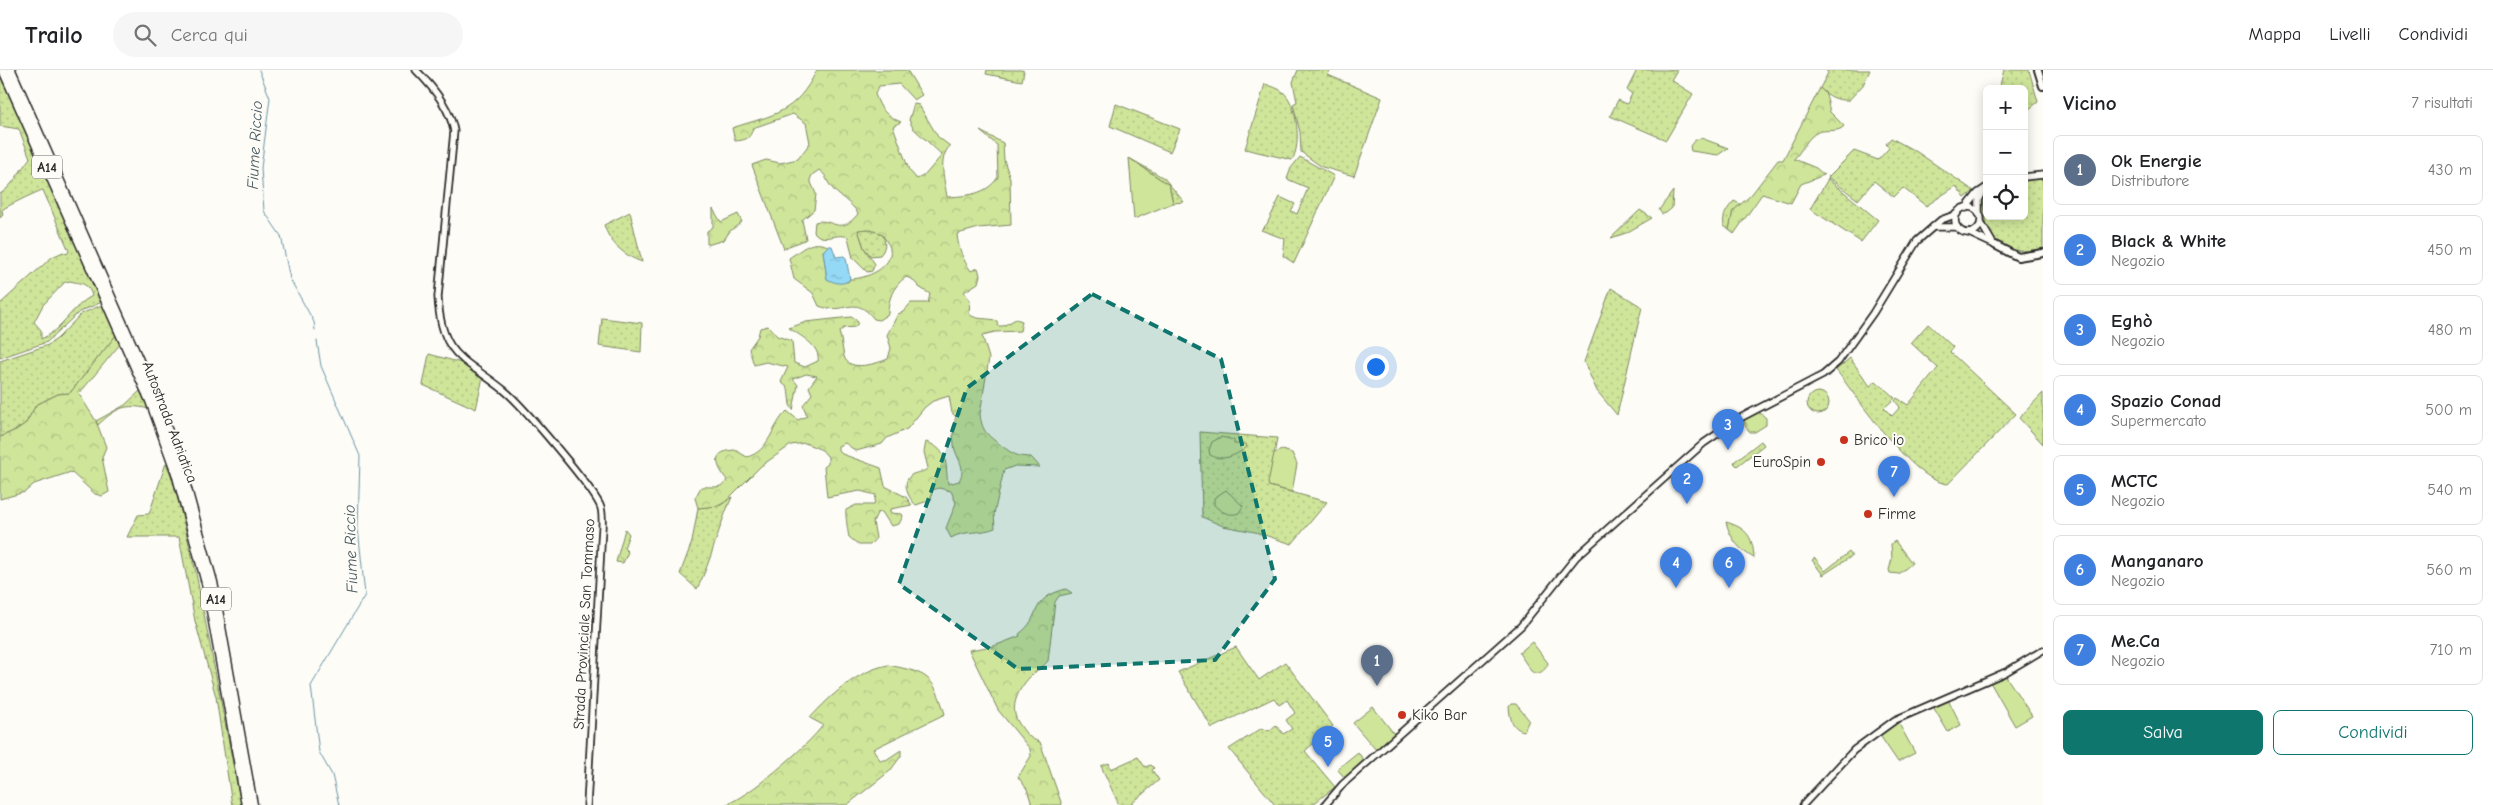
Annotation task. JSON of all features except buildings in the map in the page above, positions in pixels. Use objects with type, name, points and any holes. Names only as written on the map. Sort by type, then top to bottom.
[{"type":"highway","name":"Autostrada Adriatica","points":[[3,70],[93,263]]},
{"type":"highway","name":"Autostrada Adriatica","points":[[11,70],[186,480],[209,565],[253,805]]},
{"type":"highway","name":"Autostrada Adriatica","points":[[153,400],[202,564],[246,805]]},
{"type":"main road","name":"Strada Provinciale San Tommaso","points":[[416,70],[440,98],[454,131],[438,297],[440,318],[445,335],[465,363],[512,398],[574,469],[601,507],[602,546],[588,805]]},
{"type":"main road","points":[[2038,70],[2043,86]]},
{"type":"main road","points":[[2028,177],[2043,175]]},
{"type":"main road","points":[[1325,805],[1343,784],[1522,626],[1559,577],[1603,530],[1704,443],[1742,417],[1808,384],[1838,362],[1873,313],[1913,248],[1941,220],[1957,214],[1966,208],[1978,193],[1983,190]]},
{"type":"main road","points":[[1983,194],[1979,200],[1980,223],[1995,245]]},
{"type":"main road","points":[[1966,208],[1974,209],[1979,214]]},
{"type":"main road","points":[[1957,214],[1955,220],[1957,227],[1962,231],[2018,257],[2043,253]]},
{"type":"main road","points":[[1969,233],[1976,230],[1980,223]]},
{"type":"main road","points":[[1933,227],[1957,227]]},
{"type":"main road","points":[[1803,805],[1854,750],[1895,720],[2006,672],[2043,650]]},
{"type":"highlighted area","points":[[1092,294],[1221,359],[1275,579],[1215,660],[1018,669],[899,584],[967,388]]},
{"type":"green space","points":[[817,70],[907,70],[922,95],[914,100],[899,84],[879,86],[875,94],[884,111],[901,122],[893,126],[909,170],[917,179],[925,175],[942,155],[913,128],[909,120],[914,104],[919,105],[938,137],[950,146],[946,151],[943,164],[947,197],[968,195],[982,191],[988,188],[998,177],[997,145],[980,131],[1003,143],[1004,160],[1010,178],[1011,225],[979,228],[957,234],[960,249],[966,263],[971,271],[978,268],[980,275],[978,283],[964,292],[970,300],[969,314],[997,321],[998,326],[1003,326],[1016,319],[1022,321],[1020,331],[995,332],[982,335],[989,358],[980,414],[982,426],[990,436],[1006,449],[1019,456],[1031,457],[1040,467],[1015,466],[1004,470],[994,514],[995,528],[961,534],[951,538],[946,528],[956,503],[951,491],[939,488],[932,490],[931,500],[916,505],[908,494],[906,485],[909,477],[928,468],[924,452],[926,442],[934,445],[943,454],[948,484],[959,481],[962,472],[955,450],[953,429],[956,417],[952,413],[949,396],[933,401],[925,407],[907,429],[887,438],[882,444],[856,451],[845,443],[838,446],[838,450],[842,454],[881,468],[885,486],[906,497],[912,505],[890,509],[890,513],[902,514],[903,516],[899,524],[891,526],[882,512],[877,513],[873,522],[876,538],[870,545],[859,545],[849,537],[846,510],[856,505],[874,505],[876,495],[860,491],[827,497],[824,467],[828,464],[828,457],[822,450],[805,443],[791,445],[761,466],[725,502],[718,506],[698,508],[695,498],[701,487],[716,487],[722,485],[727,480],[718,465],[718,457],[721,453],[735,450],[747,457],[755,454],[766,444],[787,411],[798,420],[807,416],[803,405],[812,394],[809,387],[817,376],[806,374],[793,379],[798,385],[793,410],[790,405],[788,388],[781,382],[788,367],[766,362],[754,365],[749,349],[758,336],[760,328],[768,326],[777,336],[792,341],[794,363],[805,367],[818,361],[816,350],[789,328],[806,322],[851,317],[857,320],[858,323],[855,327],[844,328],[839,332],[844,356],[851,364],[864,365],[888,359],[891,348],[887,335],[898,314],[903,312],[911,303],[928,303],[930,294],[919,287],[912,279],[906,277],[892,293],[888,314],[879,320],[874,319],[861,307],[836,309],[819,306],[813,293],[794,279],[789,258],[812,244],[828,246],[823,251],[827,279],[848,282],[850,279],[863,277],[877,271],[888,261],[890,255],[890,248],[882,234],[868,229],[858,230],[864,248],[875,264],[872,271],[867,272],[853,258],[848,237],[826,238],[814,232],[815,222],[821,221],[841,225],[851,221],[858,214],[852,205],[831,187],[825,175],[819,170],[812,175],[810,180],[816,194],[814,210],[802,220],[806,239],[784,249],[752,165],[766,160],[780,163],[798,159],[810,143],[806,123],[793,114],[753,128],[747,138],[735,141],[732,128],[772,115],[792,104],[809,85]]},
{"type":"green space","points":[[987,70],[1024,71],[1022,81],[986,74]]},
{"type":"green space","points":[[1298,70],[1330,70],[1328,75],[1382,98],[1354,176],[1322,167],[1301,152],[1300,132],[1293,104],[1297,102],[1293,82]]},
{"type":"green space","points":[[1637,70],[1677,70],[1671,80],[1693,94],[1666,140],[1610,116],[1618,100],[1627,104],[1632,94],[1627,90]]},
{"type":"green space","points":[[1826,70],[1870,70],[1863,85],[1849,100],[1841,100],[1820,88],[1828,73]]},
{"type":"green space","points":[[2004,70],[2029,70],[2038,102],[2028,110],[2028,85],[2000,85]]},
{"type":"green space","points":[[0,72],[102,302],[79,312],[47,342],[0,358],[0,304],[52,257],[63,252],[67,254],[69,251],[43,190],[2,210],[3,215],[0,218],[0,194],[13,182],[30,158],[19,129],[0,126]],"holes":[[[70,281],[86,286],[92,296],[78,306],[54,331],[41,339],[41,330],[34,322],[43,305],[65,282]]]},
{"type":"green space","points":[[1265,84],[1283,92],[1292,105],[1295,114],[1297,145],[1292,160],[1245,149]]},
{"type":"green space","points":[[1820,88],[1826,94],[1830,112],[1844,126],[1836,130],[1821,131],[1814,134],[1794,159],[1816,168],[1824,175],[1801,184],[1791,203],[1762,194],[1734,234],[1729,230],[1733,211],[1751,195],[1778,160],[1783,160]]},
{"type":"green space","points":[[1116,104],[1180,129],[1170,152],[1110,126]]},
{"type":"green space","points":[[1701,138],[1728,148],[1718,155],[1691,151],[1690,146],[1694,141]]},
{"type":"green space","points":[[1891,138],[1917,152],[1974,191],[1965,198],[1956,186],[1926,206],[1903,188],[1894,197],[1874,181],[1858,200],[1828,177],[1854,151],[1878,160],[1889,148],[1886,144]]},
{"type":"green space","points":[[1300,157],[1334,176],[1294,263],[1283,256],[1285,239],[1261,230],[1267,224],[1280,197],[1295,204],[1291,211],[1297,214],[1308,188],[1287,179],[1291,168]]},
{"type":"green space","points":[[1129,158],[1164,178],[1184,202],[1173,203],[1169,185]]},
{"type":"green space","points":[[1129,158],[1169,185],[1173,203],[1134,219]]},
{"type":"green space","points":[[2043,178],[2043,248],[2020,251],[2007,247],[1994,238],[1988,232],[1986,220],[2028,220],[2028,180]]},
{"type":"green space","points":[[1828,179],[1878,220],[1861,242],[1810,209]]},
{"type":"green space","points":[[1673,191],[1672,208],[1662,214],[1659,210]]},
{"type":"green space","points":[[1734,201],[1742,205],[1733,211],[1729,230],[1724,226],[1724,215]]},
{"type":"green space","points":[[713,209],[721,222],[738,214],[742,222],[730,231],[724,240],[707,245],[707,231],[713,227]]},
{"type":"green space","points":[[1640,210],[1652,218],[1626,233],[1611,238]]},
{"type":"green space","points":[[630,212],[642,262],[618,248],[613,243],[604,225]]},
{"type":"green space","points":[[868,229],[882,234],[885,245],[880,255],[871,256],[864,248],[858,230]]},
{"type":"green space","points":[[1611,288],[1642,307],[1617,415],[1597,391],[1584,362]]},
{"type":"green space","points":[[104,304],[117,334],[70,393],[58,394],[36,405],[26,423],[0,437],[0,361],[48,345],[58,338],[81,314]]},
{"type":"green space","points":[[602,318],[642,323],[641,352],[599,346]]},
{"type":"green space","points":[[1928,324],[1953,347],[1950,352],[2016,414],[1948,484],[1934,479],[1918,469],[1903,454],[1872,418],[1836,370],[1850,358],[1870,386],[1876,381],[1895,398],[1884,408],[1892,416],[1900,407],[1895,401],[1897,398],[1908,405],[1938,368],[1911,343]]},
{"type":"green space","points":[[117,334],[121,343],[79,394],[96,421],[106,447],[102,457],[109,492],[102,496],[95,494],[71,472],[34,484],[25,492],[0,499],[0,437],[26,423],[36,405],[58,394],[70,393]]},
{"type":"green space","points":[[429,354],[465,364],[483,377],[476,409],[423,385]]},
{"type":"green space","points":[[141,390],[149,409],[141,407],[121,408],[110,414],[98,425],[96,421],[125,405]]},
{"type":"green space","points":[[1818,392],[1828,399],[1829,403],[1822,413],[1818,414],[1808,407],[1807,403],[1814,393]]},
{"type":"green space","points":[[2043,393],[2043,444],[2019,418]]},
{"type":"green space","points":[[1759,412],[1766,418],[1766,425],[1755,432],[1750,432],[1745,426],[1744,419]]},
{"type":"green space","points":[[1200,432],[1277,438],[1269,486],[1327,502],[1292,544],[1255,532],[1223,526],[1202,517]]},
{"type":"green space","points":[[1221,437],[1234,440],[1234,444],[1246,444],[1247,447],[1230,457],[1220,458],[1210,455],[1209,450],[1212,442]]},
{"type":"green space","points":[[1761,441],[1764,445],[1737,466],[1734,463],[1735,461]]},
{"type":"green space","points":[[1282,450],[1292,453],[1297,464],[1292,492],[1269,486],[1268,483],[1274,453]]},
{"type":"green space","points":[[166,463],[173,480],[195,568],[241,805],[232,805],[216,697],[195,621],[179,537],[127,537],[138,515],[149,514]]},
{"type":"green space","points":[[1226,490],[1243,506],[1239,513],[1228,514],[1214,505],[1214,498]]},
{"type":"green space","points":[[732,497],[707,567],[697,589],[680,574],[692,542],[698,508],[721,505]]},
{"type":"green space","points":[[1726,522],[1739,527],[1748,534],[1754,558],[1736,543]]},
{"type":"green space","points":[[625,529],[629,534],[624,548],[628,552],[623,563],[616,562]]},
{"type":"green space","points":[[1895,541],[1912,563],[1899,574],[1890,573],[1889,570],[1892,559],[1891,544]]},
{"type":"green space","points":[[1849,552],[1852,556],[1823,575],[1812,560],[1815,558],[1825,571]]},
{"type":"green space","points":[[1066,589],[1072,593],[1059,596],[1055,602],[1048,661],[1023,685],[1016,698],[1016,718],[1028,736],[1040,742],[1062,805],[1032,805],[1027,789],[1018,777],[1031,756],[1030,749],[998,710],[969,650],[994,646],[1020,636],[1019,634],[1031,621],[1040,603],[1054,593]]},
{"type":"green space","points":[[1532,642],[1548,663],[1544,670],[1539,673],[1531,671],[1519,653]]},
{"type":"green space","points":[[1236,647],[1259,680],[1285,662],[1333,726],[1305,751],[1335,787],[1312,805],[1275,805],[1229,749],[1262,728],[1269,731],[1276,725],[1283,734],[1292,729],[1286,720],[1295,713],[1287,700],[1279,705],[1274,698],[1212,728],[1178,672]]},
{"type":"green space","points":[[888,665],[912,671],[927,678],[937,691],[945,714],[873,749],[880,760],[886,760],[901,750],[901,756],[890,771],[847,805],[724,805],[734,801],[761,782],[805,745],[823,725],[810,718],[845,685],[855,678]]},
{"type":"green space","points":[[2005,675],[2032,716],[2015,726],[1990,682]]},
{"type":"green space","points":[[1948,699],[1961,725],[1948,732],[1932,705]]},
{"type":"green space","points":[[1511,704],[1516,704],[1529,720],[1524,731],[1517,728],[1512,722],[1509,707]]},
{"type":"green space","points":[[1373,707],[1395,735],[1376,750],[1353,723]]},
{"type":"green space","points":[[1898,722],[1915,753],[1898,762],[1879,734]]},
{"type":"green space","points":[[1358,752],[1364,761],[1345,778],[1337,769]]},
{"type":"green space","points":[[1138,757],[1145,767],[1151,765],[1154,768],[1152,770],[1159,780],[1130,805],[1119,805],[1101,766],[1109,763],[1111,769]]},
{"type":"water","points":[[828,246],[832,246],[836,257],[844,256],[846,258],[850,279],[845,283],[833,282],[827,279],[823,251]]},
{"type":"waterway","name":"Fiume Riccio","points":[[259,70],[270,98],[261,168],[264,211],[281,236],[290,279],[314,322],[315,330]]},
{"type":"waterway","name":"Fiume Riccio","points":[[317,341],[321,366],[360,456],[358,528],[365,595],[311,686],[319,752],[332,775],[339,805]]},
{"type":"place","name":"Brico io","points":[[1844,440]]},
{"type":"place","name":"Eghò","points":[[1728,450]]},
{"type":"place","name":"EuroSpin","points":[[1821,462]]},
{"type":"place","name":"Me.Ca","points":[[1894,497]]},
{"type":"place","name":"Black & White","points":[[1687,504]]},
{"type":"place","name":"Firme","points":[[1868,514]]},
{"type":"place","name":"Spazio Conad","points":[[1676,588]]},
{"type":"place","name":"Manganaro","points":[[1729,588]]},
{"type":"place","name":"Ok Energie","points":[[1377,686]]},
{"type":"place","name":"Kiko Bar","points":[[1402,715]]},
{"type":"place","name":"MCTC","points":[[1328,767]]}]
